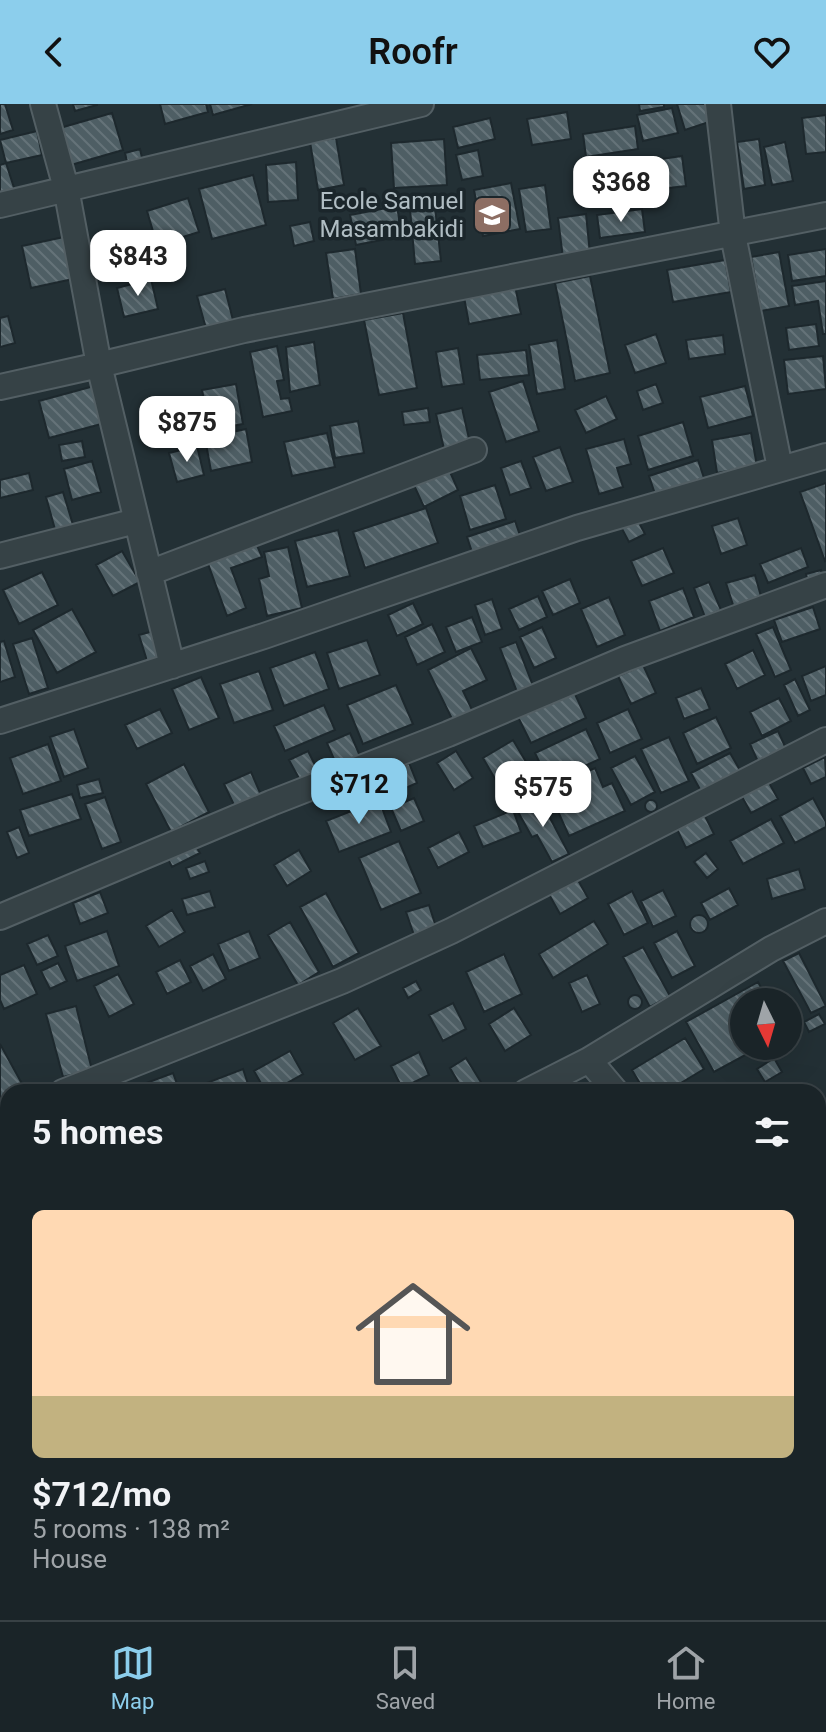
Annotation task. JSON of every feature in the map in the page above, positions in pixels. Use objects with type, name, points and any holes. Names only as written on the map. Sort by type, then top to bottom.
[{"type":"street","points":[[43,104],[66,188],[99,365],[172,666]]},
{"type":"street","points":[[0,205],[421,104]]},
{"type":"street","points":[[718,104],[733,235],[780,468]]},
{"type":"street","points":[[0,387],[244,330],[826,215]]},
{"type":"street","points":[[149,573],[474,450]]},
{"type":"street","points":[[0,721],[264,636],[577,528],[826,456]]},
{"type":"street","points":[[0,556],[136,521]]},
{"type":"street","points":[[0,917],[625,659],[826,585]]},
{"type":"street","points":[[83,1084],[342,981],[410,950],[826,740]]},
{"type":"street","points":[[542,1084],[589,1060],[771,949],[826,921]]},
{"type":"street","points":[[589,1060],[609,1084]]},
{"type":"building","points":[[0,104],[5,104],[13,130],[0,134]]},
{"type":"building","points":[[73,104],[97,104],[97,105],[75,111]]},
{"type":"building","points":[[160,104],[206,104],[208,112],[165,124]]},
{"type":"building","points":[[210,104],[252,104],[213,115]]},
{"type":"building","points":[[639,104],[664,104],[664,107],[640,111]]},
{"type":"building","points":[[677,104],[709,104],[715,120],[685,130]]},
{"type":"building","points":[[672,108],[678,133],[643,141],[637,115]]},
{"type":"building","points":[[567,112],[571,139],[532,145],[527,119]]},
{"type":"building","points":[[112,113],[123,150],[64,167],[53,130]]},
{"type":"building","points":[[826,115],[826,152],[806,154],[802,118]]},
{"type":"building","points":[[490,118],[495,139],[458,148],[453,127]]},
{"type":"building","points":[[635,126],[638,149],[586,157],[583,134]]},
{"type":"building","points":[[37,131],[42,155],[6,163],[0,140]]},
{"type":"building","points":[[336,138],[344,185],[318,190],[310,142]]},
{"type":"building","points":[[444,139],[447,185],[394,188],[391,143]]},
{"type":"building","points":[[759,139],[765,185],[744,189],[737,142]]},
{"type":"building","points":[[785,142],[793,181],[772,185],[764,147]]},
{"type":"building","points":[[140,149],[143,162],[128,166],[125,153]]},
{"type":"building","points":[[478,150],[483,176],[462,180],[456,155]]},
{"type":"building","points":[[682,156],[686,186],[651,190],[647,161]]},
{"type":"building","points":[[296,162],[298,200],[268,202],[266,165]]},
{"type":"building","points":[[6,163],[16,194],[0,199],[0,165]]},
{"type":"building","points":[[643,171],[647,199],[612,203],[608,176]]},
{"type":"building","points":[[253,175],[266,225],[212,239],[199,189]]},
{"type":"building","points":[[511,183],[520,229],[483,236],[474,190]]},
{"type":"building","points":[[545,185],[551,229],[526,232],[519,189]]},
{"type":"building","points":[[188,198],[199,232],[157,245],[147,211]]},
{"type":"building","points":[[397,206],[402,236],[356,245],[350,215]]},
{"type":"building","points":[[435,207],[441,261],[415,264],[410,209]]},
{"type":"building","points":[[642,209],[645,232],[600,238],[597,215]]},
{"type":"building","points":[[586,214],[590,254],[563,258],[558,218]]},
{"type":"building","points":[[310,222],[314,241],[294,246],[290,226]]},
{"type":"building","points":[[64,237],[73,279],[31,288],[22,246]]},
{"type":"building","points":[[355,249],[361,294],[333,299],[326,253]]},
{"type":"building","points":[[826,249],[826,276],[792,281],[788,255]]},
{"type":"building","points":[[779,252],[789,306],[761,311],[751,257]]},
{"type":"building","points":[[725,260],[731,292],[673,302],[667,270]]},
{"type":"building","points":[[590,276],[610,373],[575,381],[555,283]]},
{"type":"building","points":[[151,279],[158,309],[124,317],[117,288]]},
{"type":"building","points":[[826,281],[826,334],[823,334],[818,301],[795,305],[792,286]]},
{"type":"building","points":[[515,286],[521,314],[469,324],[464,297]]},
{"type":"building","points":[[225,289],[234,324],[207,332],[197,296]]},
{"type":"building","points":[[403,313],[417,388],[379,395],[364,320]]},
{"type":"building","points":[[8,316],[15,343],[0,347],[0,318]]},
{"type":"building","points":[[816,324],[819,346],[789,350],[786,328]]},
{"type":"building","points":[[656,334],[666,363],[635,373],[625,345]]},
{"type":"building","points":[[723,335],[725,354],[689,359],[686,340]]},
{"type":"building","points":[[557,340],[565,389],[537,394],[529,345]]},
{"type":"building","points":[[314,342],[320,385],[290,392],[286,347]]},
{"type":"building","points":[[277,346],[284,380],[277,381],[281,399],[289,398],[292,411],[263,417],[250,352]]},
{"type":"building","points":[[458,348],[464,384],[442,387],[436,352]]},
{"type":"building","points":[[526,350],[529,375],[480,380],[477,355]]},
{"type":"building","points":[[823,356],[826,389],[788,394],[784,360]]},
{"type":"building","points":[[523,381],[539,431],[506,442],[489,392]]},
{"type":"building","points":[[236,384],[243,424],[210,430],[202,390]]},
{"type":"building","points":[[656,384],[663,403],[643,410],[637,391]]},
{"type":"building","points":[[94,386],[105,423],[49,438],[39,401]]},
{"type":"building","points":[[745,386],[753,416],[708,428],[700,397]]},
{"type":"building","points":[[606,396],[617,419],[586,433],[575,410]]},
{"type":"building","points":[[428,408],[430,422],[404,425],[402,412]]},
{"type":"building","points":[[462,408],[470,443],[444,449],[436,414]]},
{"type":"building","points":[[164,413],[170,437],[146,444],[141,419]]},
{"type":"building","points":[[358,421],[364,453],[335,458],[330,426]]},
{"type":"building","points":[[683,422],[693,456],[648,470],[638,436]]},
{"type":"building","points":[[246,429],[252,462],[211,471],[205,438]]},
{"type":"building","points":[[327,433],[335,467],[292,476],[284,442]]},
{"type":"building","points":[[751,433],[757,466],[717,473],[712,440]]},
{"type":"building","points":[[624,439],[631,464],[617,468],[623,487],[599,494],[586,449]]},
{"type":"building","points":[[82,441],[85,457],[62,461],[59,445]]},
{"type":"building","points":[[197,446],[204,475],[177,482],[169,453]]},
{"type":"building","points":[[560,447],[573,482],[546,491],[533,457]]},
{"type":"building","points":[[698,460],[704,478],[655,494],[649,476]]},
{"type":"building","points":[[92,461],[101,492],[72,500],[64,469]]},
{"type":"building","points":[[521,461],[531,488],[510,495],[501,468]]},
{"type":"building","points":[[447,465],[458,490],[424,507],[412,481]]},
{"type":"building","points":[[29,473],[33,490],[0,498],[0,480]]},
{"type":"building","points":[[826,483],[826,560],[825,561],[800,492]]},
{"type":"building","points":[[495,485],[506,519],[470,530],[460,496]]},
{"type":"building","points":[[63,492],[74,528],[56,533],[46,497]]},
{"type":"building","points":[[426,508],[438,543],[365,568],[353,532]]},
{"type":"building","points":[[738,518],[747,545],[721,554],[712,526]]},
{"type":"building","points":[[637,519],[645,534],[629,542],[621,527]]},
{"type":"building","points":[[515,521],[523,544],[475,561],[467,537]]},
{"type":"building","points":[[338,530],[350,576],[307,587],[295,541]]},
{"type":"building","points":[[256,543],[262,557],[231,568],[246,608],[227,616],[207,561]]},
{"type":"building","points":[[288,547],[302,608],[267,616],[259,579],[269,576],[264,552]]},
{"type":"building","points":[[663,548],[674,573],[642,586],[631,561]]},
{"type":"building","points":[[801,548],[808,567],[768,583],[760,564]]},
{"type":"building","points":[[122,551],[140,582],[113,596],[96,565]]},
{"type":"building","points":[[821,570],[823,580],[808,583],[806,574]]},
{"type":"building","points":[[42,572],[58,605],[19,624],[3,590]]},
{"type":"building","points":[[755,575],[762,600],[734,608],[726,583]]},
{"type":"building","points":[[570,579],[580,603],[553,615],[542,591]]},
{"type":"building","points":[[709,582],[721,610],[705,617],[694,588]]},
{"type":"building","points":[[683,588],[694,617],[660,631],[649,601]]},
{"type":"building","points":[[538,596],[547,617],[519,630],[509,609]]},
{"type":"building","points":[[609,597],[625,635],[597,647],[581,609]]},
{"type":"building","points":[[492,599],[502,629],[485,635],[475,605]]},
{"type":"building","points":[[413,603],[423,624],[397,636],[388,615]]},
{"type":"building","points":[[813,607],[820,629],[782,642],[774,620]]},
{"type":"building","points":[[72,609],[96,652],[57,673],[33,630]]},
{"type":"building","points":[[472,617],[482,642],[456,652],[446,627]]},
{"type":"building","points":[[432,624],[445,652],[417,665],[405,637]]},
{"type":"building","points":[[542,627],[556,658],[534,668],[520,637]]},
{"type":"building","points":[[773,627],[791,670],[775,677],[756,634]]},
{"type":"building","points":[[157,630],[165,659],[148,664],[139,635]]},
{"type":"building","points":[[32,638],[48,688],[29,694],[13,644]]},
{"type":"building","points":[[367,640],[380,675],[339,689],[327,653]]},
{"type":"building","points":[[4,641],[15,677],[0,682],[0,642]]},
{"type":"building","points":[[516,642],[535,691],[519,697],[500,648]]},
{"type":"building","points":[[471,648],[487,680],[463,691],[474,714],[454,723],[428,670]]},
{"type":"building","points":[[753,650],[765,675],[737,689],[725,664]]},
{"type":"building","points":[[315,652],[329,689],[284,706],[270,668]]},
{"type":"building","points":[[643,665],[656,693],[631,704],[618,676]]},
{"type":"building","points":[[826,666],[826,695],[811,701],[802,676]]},
{"type":"building","points":[[259,671],[273,710],[234,723],[220,684]]},
{"type":"building","points":[[201,677],[219,718],[189,730],[172,689]]},
{"type":"building","points":[[795,679],[810,710],[798,716],[784,685]]},
{"type":"building","points":[[396,685],[413,724],[363,744],[347,705]]},
{"type":"building","points":[[701,688],[710,709],[684,719],[676,698]]},
{"type":"building","points":[[574,692],[586,718],[531,743],[518,717]]},
{"type":"building","points":[[779,698],[791,721],[762,736],[750,712]]},
{"type":"building","points":[[324,705],[335,730],[285,751],[274,726]]},
{"type":"building","points":[[160,709],[172,733],[137,749],[125,725]]},
{"type":"building","points":[[628,709],[642,739],[610,753],[597,723]]},
{"type":"building","points":[[716,717],[731,748],[697,764],[683,733]]},
{"type":"building","points":[[74,729],[88,768],[64,777],[50,737]]},
{"type":"building","points":[[586,729],[600,759],[549,782],[535,753]]},
{"type":"building","points":[[778,731],[788,753],[760,766],[750,744]]},
{"type":"building","points":[[350,733],[360,756],[337,766],[327,743]]},
{"type":"building","points":[[669,737],[689,781],[661,793],[641,749]]},
{"type":"building","points":[[513,740],[532,772],[501,789],[483,758]]},
{"type":"building","points":[[48,744],[61,781],[23,794],[10,758]]},
{"type":"building","points":[[308,751],[319,773],[301,782],[289,760]]},
{"type":"building","points":[[456,751],[473,778],[454,790],[437,763]]},
{"type":"building","points":[[730,753],[741,772],[702,793],[691,773]]},
{"type":"building","points":[[635,756],[655,792],[631,805],[611,768]]},
{"type":"building","points":[[825,757],[826,777],[811,784],[803,768]]},
{"type":"building","points":[[409,763],[417,783],[390,795],[381,774]]},
{"type":"building","points":[[184,764],[209,812],[171,832],[146,784]]},
{"type":"building","points":[[595,768],[603,787],[612,783],[625,811],[569,836],[548,789]]},
{"type":"building","points":[[251,772],[261,795],[235,807],[224,784]]},
{"type":"building","points":[[99,779],[103,793],[80,798],[77,785]]},
{"type":"building","points":[[768,781],[778,799],[751,813],[741,795]]},
{"type":"building","points":[[72,794],[81,819],[29,836],[20,810]]},
{"type":"building","points":[[105,797],[121,842],[102,849],[85,804]]},
{"type":"building","points":[[414,798],[424,821],[401,831],[391,808]]},
{"type":"building","points":[[813,798],[826,827],[795,843],[780,816]]},
{"type":"building","points":[[540,799],[569,854],[552,862],[537,835],[532,837],[517,810]]},
{"type":"building","points":[[379,800],[391,832],[339,852],[326,821]]},
{"type":"building","points":[[651,800],[657,806],[651,812],[645,806]]},
{"type":"building","points":[[513,810],[521,832],[483,847],[474,826]]},
{"type":"building","points":[[704,814],[714,834],[686,848],[676,827]]},
{"type":"building","points":[[771,819],[784,843],[743,864],[730,841]]},
{"type":"building","points":[[19,827],[29,853],[17,858],[7,832]]},
{"type":"building","points":[[459,832],[469,852],[438,868],[428,848]]},
{"type":"building","points":[[399,841],[421,893],[381,910],[359,858]]},
{"type":"building","points":[[195,845],[200,853],[172,867],[168,859]]},
{"type":"building","points":[[299,850],[311,871],[287,886],[274,865]]},
{"type":"building","points":[[706,853],[718,869],[707,878],[694,862]]},
{"type":"building","points":[[205,861],[209,872],[190,879],[186,868]]},
{"type":"building","points":[[799,869],[805,889],[772,899],[767,879]]},
{"type":"building","points":[[574,873],[588,898],[560,914],[546,889]]},
{"type":"building","points":[[729,888],[738,905],[710,920],[701,903]]},
{"type":"building","points":[[663,890],[676,916],[653,927],[641,901]]},
{"type":"building","points":[[210,891],[215,907],[187,915],[182,899]]},
{"type":"building","points":[[632,891],[648,923],[624,935],[608,904]]},
{"type":"building","points":[[100,892],[108,913],[80,924],[73,903]]},
{"type":"building","points":[[326,893],[359,953],[333,967],[300,907]]},
{"type":"building","points":[[429,905],[436,927],[414,935],[406,912]]},
{"type":"building","points":[[172,910],[185,932],[159,947],[146,926]]},
{"type":"building","points":[[699,915],[708,924],[699,933],[690,924]]},
{"type":"building","points":[[594,921],[608,944],[553,978],[539,954]]},
{"type":"building","points":[[290,922],[319,972],[298,985],[268,935]]},
{"type":"building","points":[[107,931],[119,966],[77,981],[65,946]]},
{"type":"building","points":[[249,931],[260,958],[229,971],[218,944]]},
{"type":"building","points":[[677,931],[695,966],[672,978],[654,943]]},
{"type":"building","points":[[48,935],[58,956],[37,965],[27,944]]},
{"type":"building","points":[[643,947],[670,996],[650,1007],[623,957]]},
{"type":"building","points":[[799,953],[826,1006],[811,1013],[802,996],[802,988],[798,988],[783,961]]},
{"type":"building","points":[[213,954],[226,979],[203,991],[190,966]]},
{"type":"building","points":[[504,954],[522,994],[484,1012],[466,972]]},
{"type":"building","points":[[180,960],[191,982],[167,994],[156,972]]},
{"type":"building","points":[[58,963],[67,981],[50,989],[41,971]]},
{"type":"building","points":[[24,965],[37,994],[4,1009],[0,1000],[0,975]]},
{"type":"building","points":[[118,974],[134,1004],[109,1017],[94,986]]},
{"type":"building","points":[[587,975],[600,1004],[582,1012],[569,983]]},
{"type":"building","points":[[416,981],[421,990],[408,998],[403,988]]},
{"type":"building","points":[[758,982],[761,988],[747,988]]},
{"type":"building","points":[[635,995],[642,1002],[635,1009],[628,1002]]},
{"type":"building","points":[[730,998],[730,1060],[736,1060],[714,1072],[686,1022]]},
{"type":"building","points":[[453,1003],[466,1029],[443,1041],[429,1015]]},
{"type":"building","points":[[76,1006],[92,1070],[63,1077],[46,1014]]},
{"type":"building","points":[[358,1008],[381,1046],[355,1060],[333,1023]]},
{"type":"building","points":[[514,1008],[531,1035],[505,1051],[489,1024]]},
{"type":"building","points":[[819,1014],[825,1024],[809,1032],[804,1022]]},
{"type":"building","points":[[685,1038],[704,1069],[679,1084],[640,1084],[632,1070]]},
{"type":"building","points":[[0,1044],[22,1084],[0,1084]]},
{"type":"building","points":[[290,1051],[303,1074],[285,1084],[261,1084],[254,1071]]},
{"type":"building","points":[[419,1052],[429,1075],[410,1084],[400,1084],[391,1066]]},
{"type":"building","points":[[466,1058],[482,1084],[459,1084],[450,1068]]},
{"type":"building","points":[[775,1060],[782,1072],[765,1082],[757,1069]]},
{"type":"building","points":[[243,1069],[248,1084],[204,1084]]},
{"type":"building","points":[[173,1073],[177,1084],[144,1084]]},
{"type":"place","name":"Ecole Samuel Masambakidi","points":[[492,215]]}]
